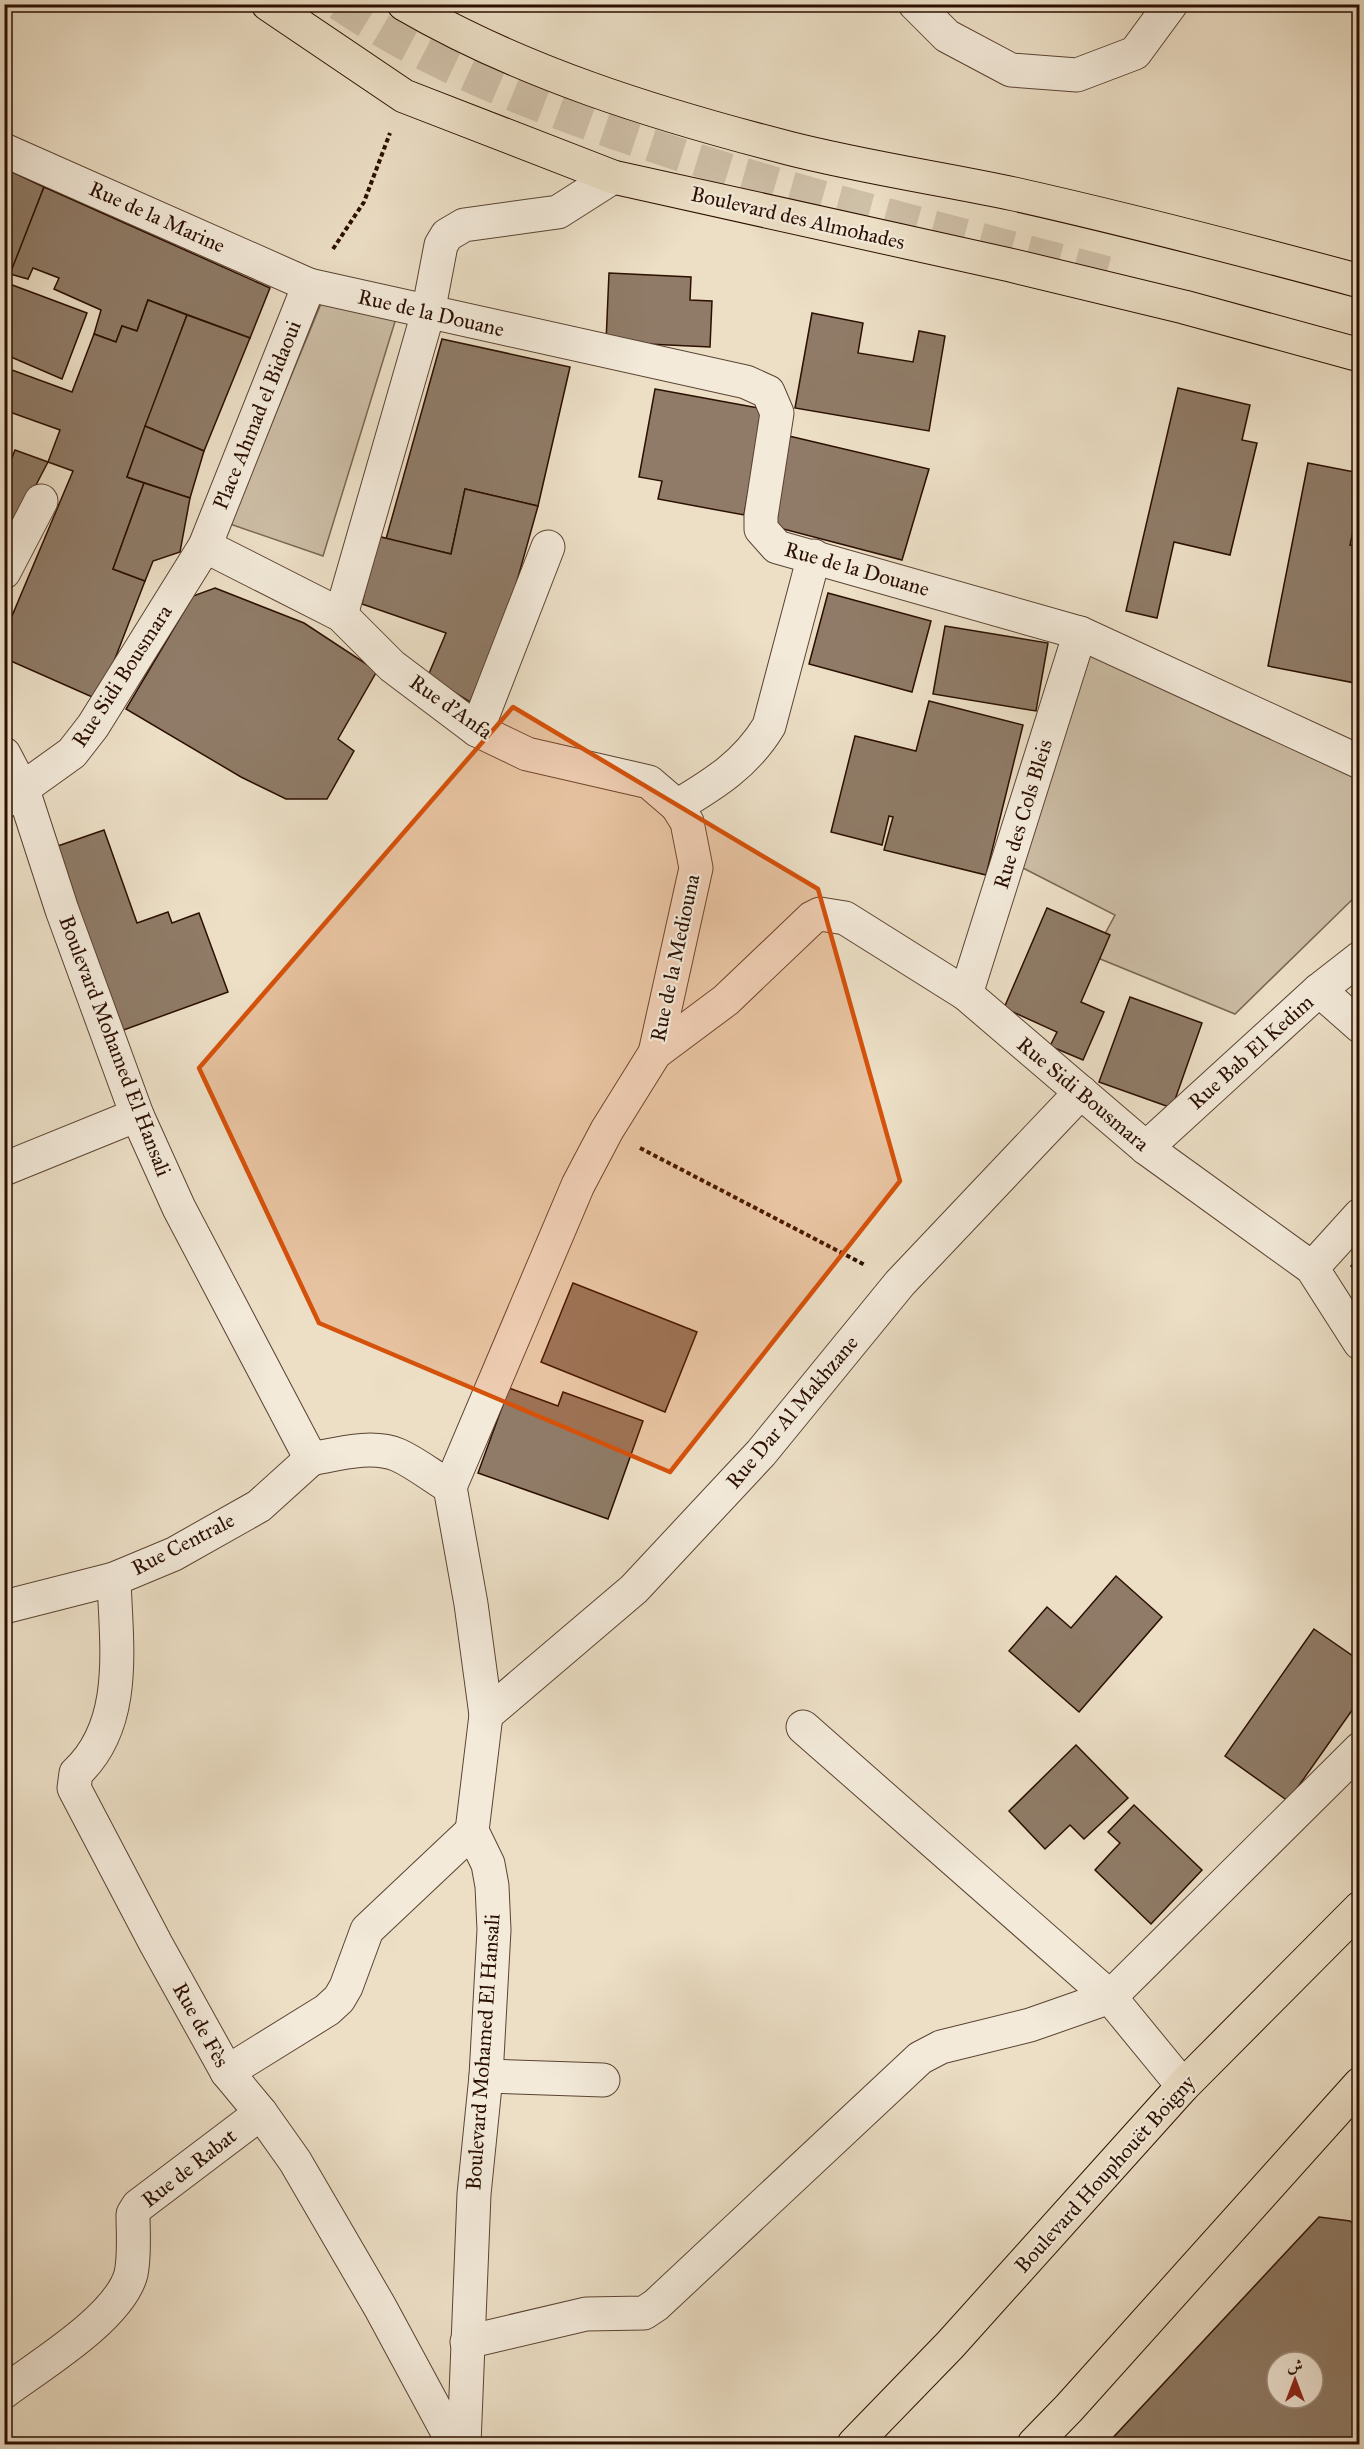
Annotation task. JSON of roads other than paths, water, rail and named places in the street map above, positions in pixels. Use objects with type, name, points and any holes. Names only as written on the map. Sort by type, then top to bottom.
[{"type":"main road","name":"Boulevard des Almohades","points":[[268,4],[306,15],[404,96],[614,177],[1068,279],[1184,307],[1359,355]]},
{"type":"main road","points":[[404,4],[442,26],[523,64],[648,109],[790,149],[1015,195],[1208,240],[1359,281]]},
{"type":"main road","name":"Boulevard Houphouët Boigny","points":[[854,2445],[950,2345],[1183,2086],[1359,1908]]},
{"type":"main road","points":[[1034,2445],[1077,2400],[1359,2084]]},
{"type":"street","points":[[915,4],[947,36],[1011,70],[1077,75],[1135,53],[1171,4]]},
{"type":"street","name":"Rue de la Marine","points":[[4,150],[309,285]]},
{"type":"street","points":[[341,615],[428,313],[441,245],[452,230],[464,225],[558,212],[614,177]]},
{"type":"street","name":"Rue de la Douane","points":[[309,285],[746,382],[768,392],[777,413],[761,516],[761,529],[777,547],[1080,633],[1359,762]]},
{"type":"street","name":"Place Ahmad el Bidaoui","points":[[205,546],[309,285]]},
{"type":"street","points":[[4,572],[41,501]]},
{"type":"street","name":"Rue d'Anfa","points":[[205,546],[341,615],[392,666],[477,730],[527,754],[649,782],[677,806]]},
{"type":"street","name":"Rue Sidi Bousmara","points":[[14,795],[72,753],[93,726],[205,546]]},
{"type":"street","points":[[477,730],[548,548]]},
{"type":"street","points":[[677,806],[735,770],[756,748],[769,726],[814,556]]},
{"type":"street","name":"Rue des Cols Bleis","points":[[966,994],[1080,633]]},
{"type":"street","name":"Boulevard Mohamed El Hansali","points":[[4,754],[14,795],[62,910],[137,1115],[179,1208],[311,1459]]},
{"type":"street","name":"Rue de la Mediouna","points":[[450,1487],[578,1185],[607,1130],[655,1053],[696,868],[687,822],[677,806]]},
{"type":"street","name":"Rue Sidi Bousmara","points":[[779,951],[812,918],[820,914],[839,916],[966,994],[1146,1148],[1312,1268],[1359,1343]]},
{"type":"street","name":"Rue de la Mediouna","points":[[655,1053],[726,1000],[779,951]]},
{"type":"street","name":"Rue Bab El Kedim","points":[[1146,1148],[1319,990],[1359,958]]},
{"type":"street","points":[[1319,990],[1359,1026]]},
{"type":"street","name":"Rue Dar Al Makhzane","points":[[486,1715],[634,1589],[761,1453],[900,1283],[1081,1092]]},
{"type":"street","points":[[4,1169],[137,1115]]},
{"type":"street","points":[[1312,1268],[1359,1215]]},
{"type":"street","points":[[227,2072],[327,2010],[339,1999],[367,1930],[472,1831],[486,1715],[471,1604],[450,1487],[398,1455],[381,1451],[356,1451],[311,1459]]},
{"type":"street","name":"Rue Centrale","points":[[4,1607],[114,1579],[174,1554],[259,1506],[311,1459]]},
{"type":"street","name":"Rue de Fès","points":[[114,1579],[117,1652],[111,1713],[105,1735],[84,1766],[76,1773],[74,1788],[227,2072],[261,2113],[295,2161],[380,2307],[454,2445]]},
{"type":"street","points":[[803,1728],[1110,1997],[1183,2086]]},
{"type":"street","points":[[467,2342],[586,2314],[644,2313],[656,2305],[920,2058],[941,2047],[1030,2025],[1110,1997],[1359,1749]]},
{"type":"street","name":"Boulevard Mohamed El Hansali","points":[[464,2445],[474,2194],[486,2076],[494,1930],[492,1886],[488,1864],[472,1831]]},
{"type":"street","points":[[486,2076],[603,2080]]},
{"type":"street","name":"Rue de Rabat","points":[[4,2391],[92,2328],[118,2297],[130,2275],[133,2214],[138,2206],[261,2113]]},
{"type":"tunnel","points":[[339,4],[445,65],[520,98],[596,127],[814,195],[1116,275]]}]
